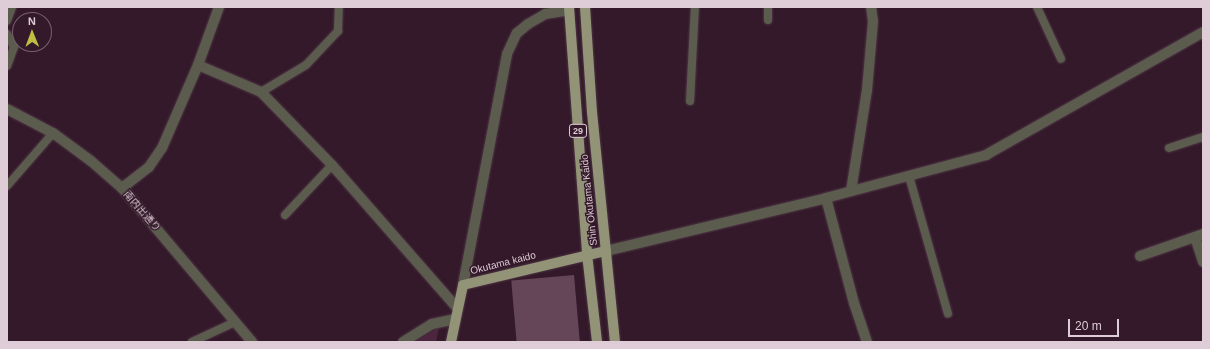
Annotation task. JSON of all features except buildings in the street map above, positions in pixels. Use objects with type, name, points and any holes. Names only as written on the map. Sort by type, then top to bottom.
[{"type":"main road","name":"Shin Okutama Kaido","points":[[585,7],[592,112],[615,342]]},
{"type":"main road","name":"Shin Okutama Kaido","points":[[569,9],[587,254],[597,342]]},
{"type":"main road","name":"Okutama kaido","points":[[451,342],[463,285],[587,254],[606,251]]},
{"type":"street","points":[[122,188],[149,166],[162,148],[198,65],[219,7]]},
{"type":"street","points":[[851,191],[867,90],[873,21],[871,7]]},
{"type":"street","points":[[463,285],[507,54],[517,33],[546,14],[569,9]]},
{"type":"street","points":[[606,251],[826,198],[986,155],[1203,32]]},
{"type":"street","points":[[198,65],[261,92],[332,165],[457,308]]},
{"type":"street","name":"南内出通り","points":[[7,109],[53,133],[91,161],[122,188],[252,342]]},
{"type":"street","points":[[826,198],[854,303],[867,342]]},
{"type":"street","points":[[1140,256],[1199,236],[1203,262]]},
{"type":"street","points":[[403,342],[432,324],[455,319]]},
{"type":"lane","points":[[7,21],[12,7]]},
{"type":"lane","points":[[261,92],[306,65],[338,31],[339,7]]},
{"type":"lane","points":[[690,101],[695,7]]},
{"type":"lane","points":[[768,7],[768,20]]},
{"type":"lane","points":[[1037,7],[1061,59]]},
{"type":"lane","points":[[7,34],[14,47],[7,66]]},
{"type":"lane","points":[[7,186],[53,133]]},
{"type":"lane","points":[[1169,148],[1203,137]]},
{"type":"lane","points":[[285,215],[332,165]]},
{"type":"lane","points":[[909,176],[948,314]]},
{"type":"lane","points":[[192,342],[236,322]]},
{"type":"shaded area","points":[[439,327],[436,342],[414,342]]}]
